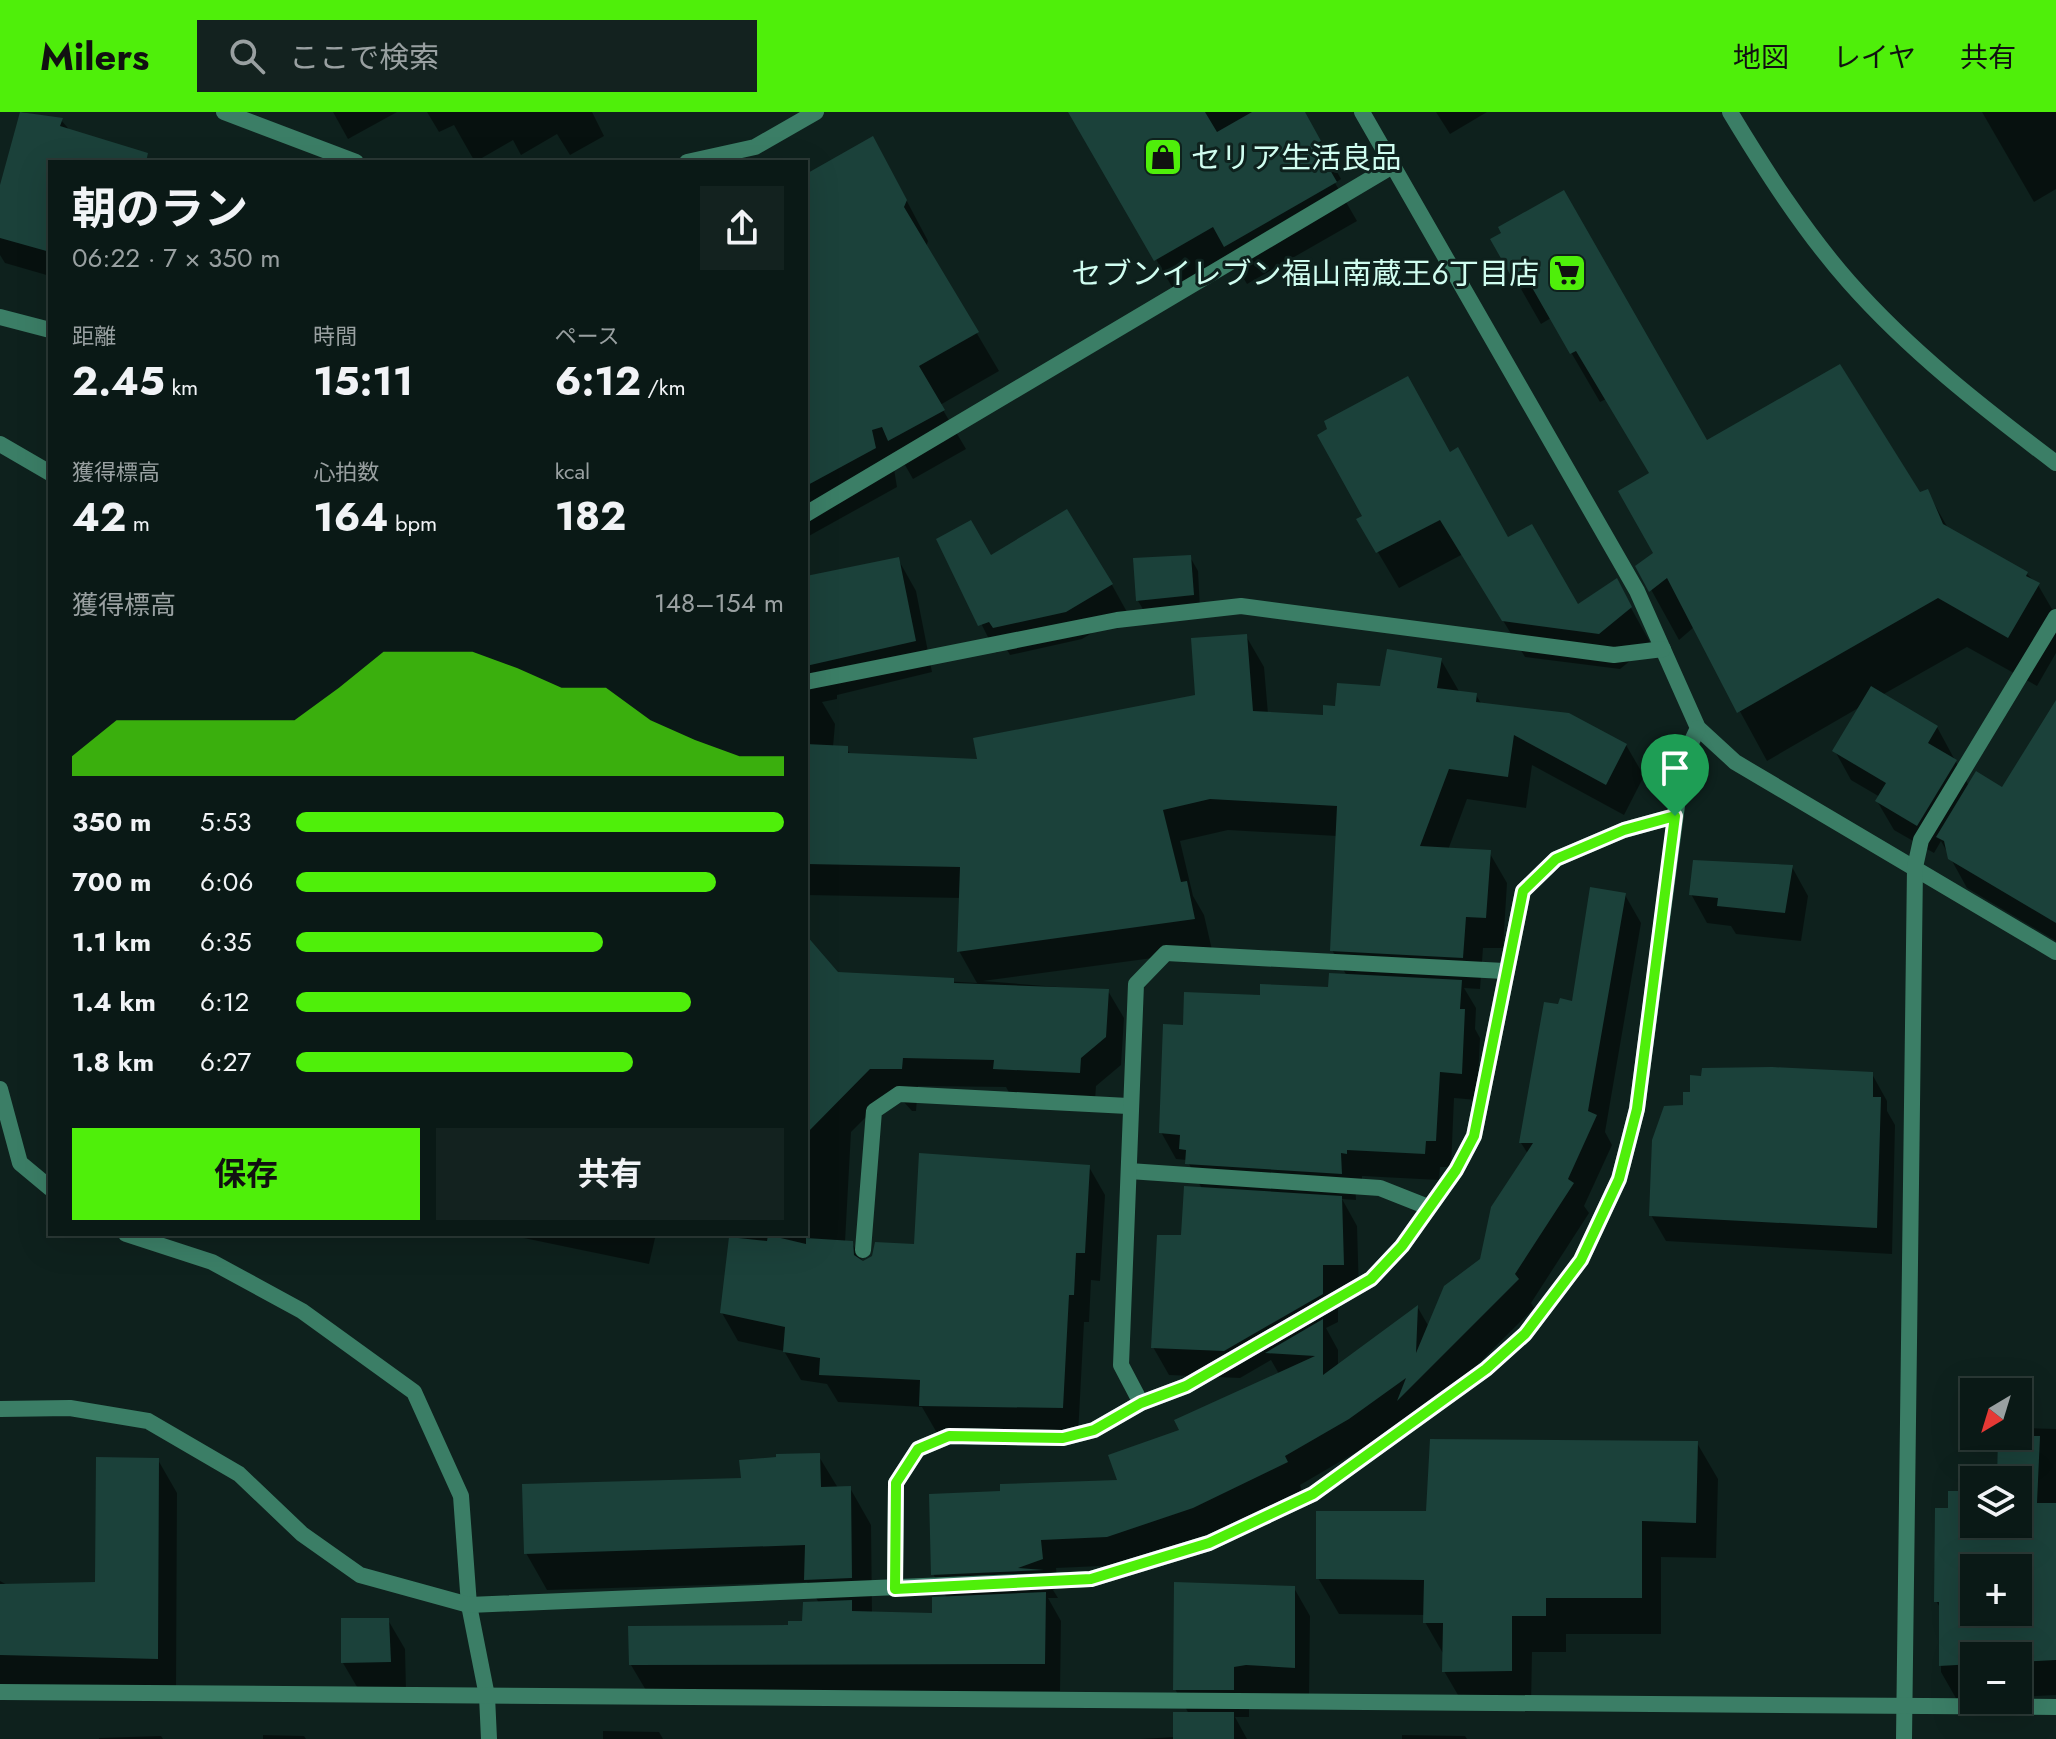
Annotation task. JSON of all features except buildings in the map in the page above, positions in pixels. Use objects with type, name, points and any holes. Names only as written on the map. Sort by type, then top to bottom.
[{"type":"street","points":[[224,112],[351,160]]},
{"type":"street","points":[[696,160],[755,147],[816,112]]},
{"type":"street","points":[[1362,112],[1637,591],[1698,728],[1735,762],[2056,952]]},
{"type":"street","points":[[1730,112],[1761,164],[1849,282],[1965,395],[2056,463]]},
{"type":"street","points":[[808,513],[1394,165]]},
{"type":"street","points":[[0,317],[48,329]]},
{"type":"street","points":[[0,444],[48,472]]},
{"type":"street","points":[[808,682],[1117,620],[1241,606],[1614,655],[1663,649]]},
{"type":"street","points":[[1904,1739],[1915,867],[1921,840],[2056,617]]},
{"type":"street","points":[[0,1409],[70,1408],[148,1421],[239,1474],[302,1534],[360,1575],[469,1605],[1091,1579],[1209,1543],[1313,1494],[1486,1369],[1525,1334],[1581,1260],[1619,1179],[1637,1109],[1683,760],[1698,728]]},
{"type":"street","points":[[895,1589],[896,1483],[918,1449],[949,1436],[1063,1438],[1094,1430],[1141,1403],[1186,1386],[1371,1279],[1402,1246],[1456,1170],[1474,1136],[1491,1061],[1504,971],[1523,891],[1556,859],[1624,830],[1675,816]]},
{"type":"street","points":[[1141,1403],[1121,1365],[1129,1171],[1128,1106],[1136,984],[1166,953],[1504,971]]},
{"type":"street","points":[[0,1089],[20,1163],[48,1186]]},
{"type":"street","points":[[863,1250],[874,1111],[899,1094],[1128,1106]]},
{"type":"street","points":[[1129,1171],[1380,1188],[1428,1207]]},
{"type":"street","points":[[132,1236],[212,1262],[302,1311],[414,1392],[461,1496],[469,1605],[487,1696],[489,1739]]},
{"type":"street","points":[[0,1692],[2056,1707]]},
{"type":"place","name":"セリア生活良品","points":[[1163,157]]},
{"type":"place","name":"セブンイレブン福山南蔵王６丁目店","points":[[1567,273]]},
{"type":"route","points":[[1675,816],[1637,1109],[1619,1179],[1581,1260],[1525,1334],[1486,1369],[1313,1494],[1209,1543],[1091,1579],[895,1589],[896,1483],[918,1449],[949,1436],[1063,1438],[1094,1430],[1141,1403],[1186,1386],[1371,1279],[1402,1246],[1456,1170],[1474,1136],[1491,1061],[1504,971],[1523,891],[1556,859],[1624,830],[1675,816]]}]
